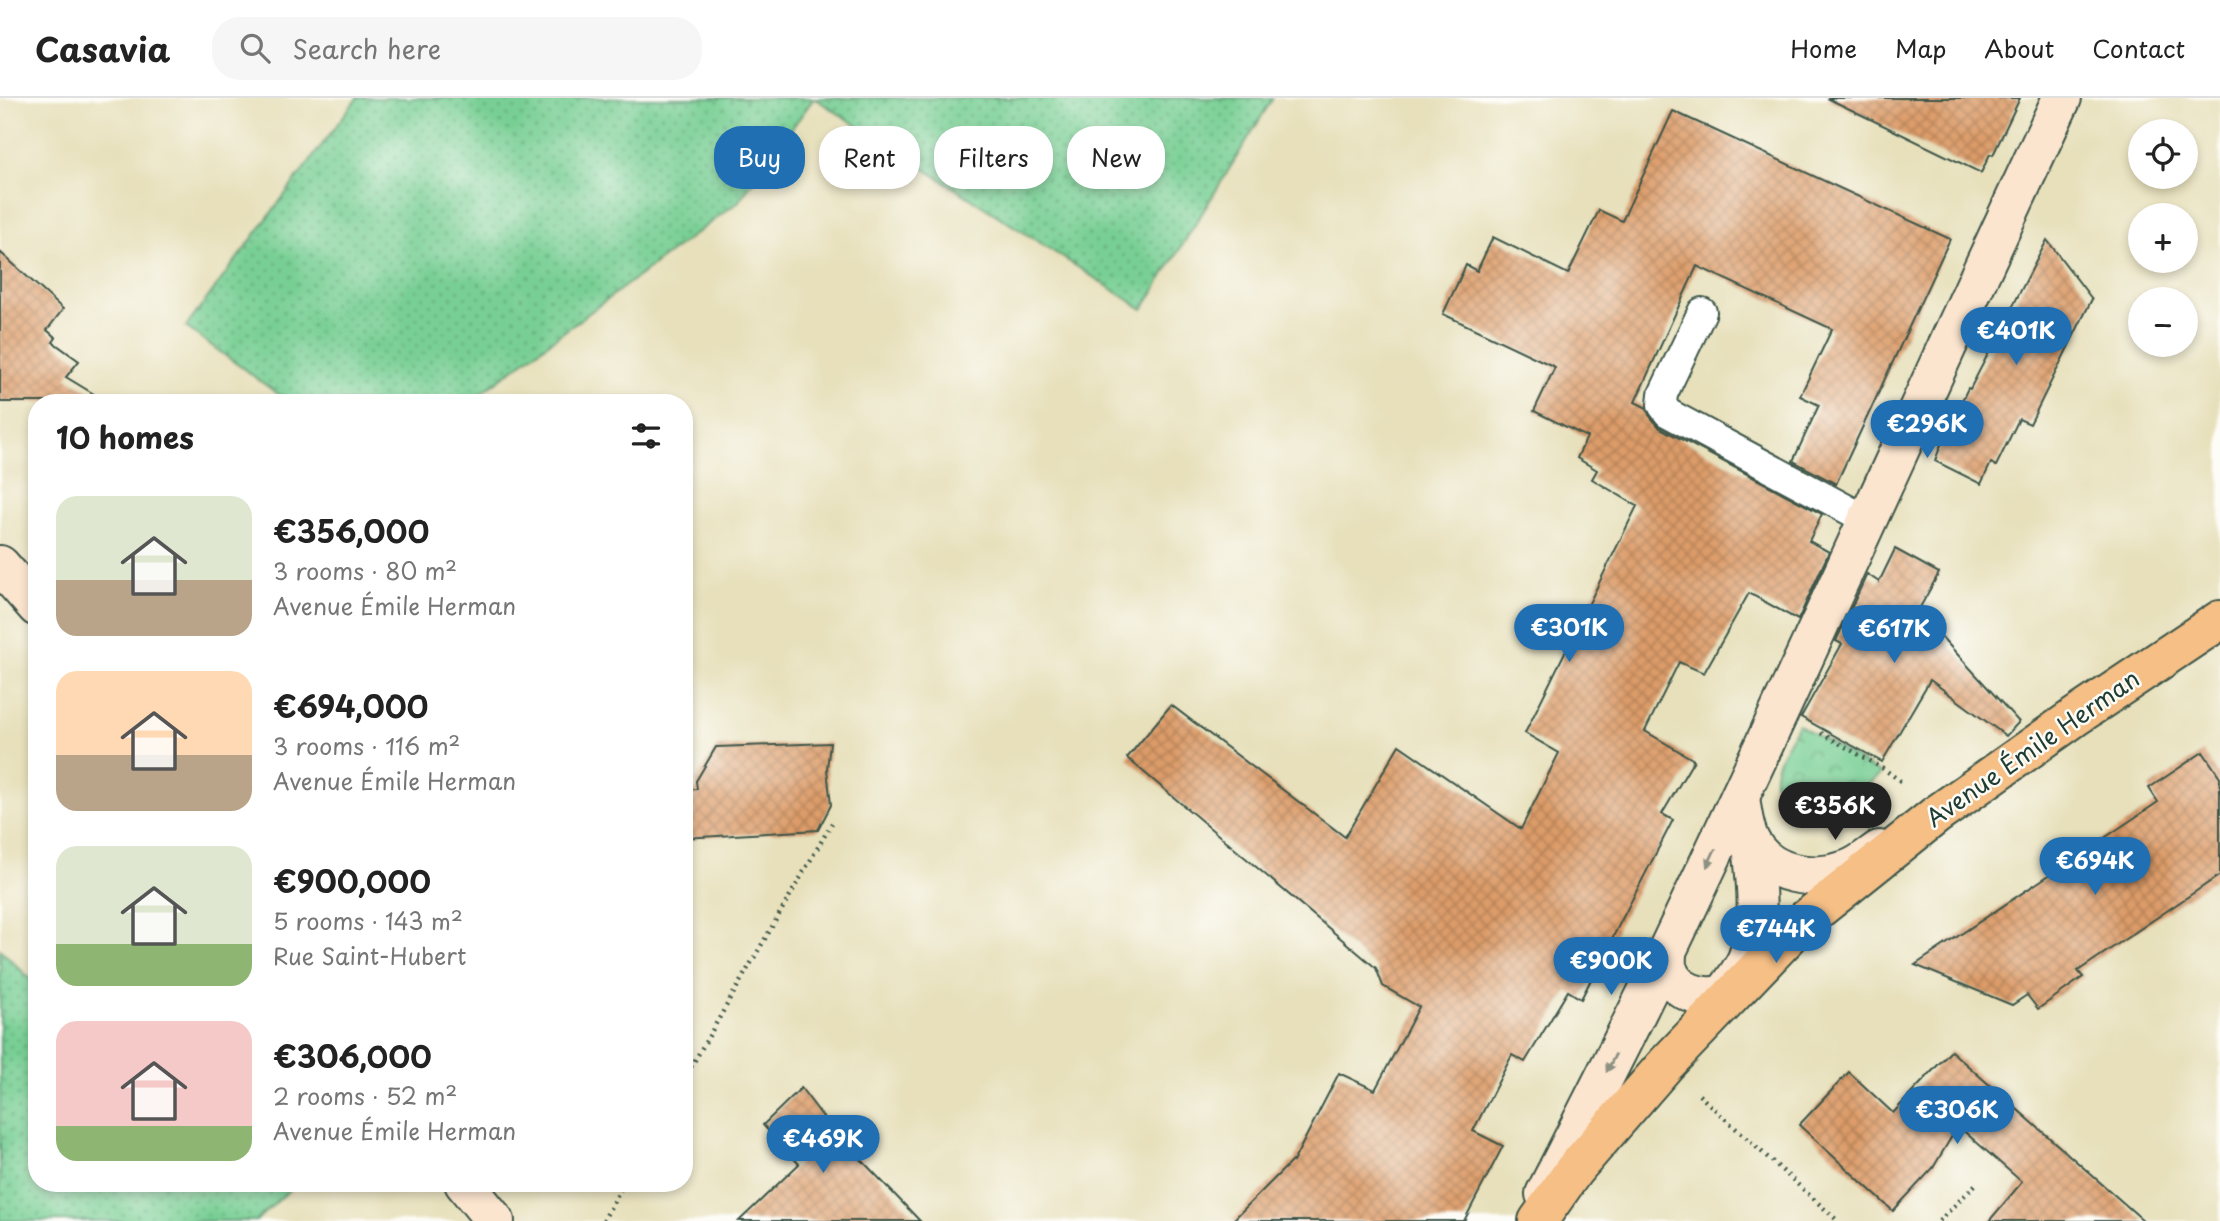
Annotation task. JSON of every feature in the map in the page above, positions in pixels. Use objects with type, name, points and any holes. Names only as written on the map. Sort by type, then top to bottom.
[{"type":"main road","name":"Avenue Émile Herman","points":[[1538,1221],[1574,1170],[1673,1056],[1736,986],[1800,924],[1936,815],[2075,717],[2220,620]]},
{"type":"street","points":[[1531,1221],[1667,952],[2062,98]]},
{"type":"street","points":[[0,565],[28,597]]},
{"type":"street","points":[[1667,952],[1667,968],[1675,982],[1690,994],[1703,997],[1736,986],[1757,927],[1752,845],[1743,822],[1740,797]]},
{"type":"street","points":[[1752,845],[1770,864],[1789,872],[1815,876],[1848,870],[1936,815]]},
{"type":"street","points":[[471,1192],[495,1221]]},
{"type":"lane","points":[[1702,312],[1663,394],[1662,405],[1668,412],[1867,520]]},
{"type":"path","points":[[1781,710],[1884,769],[1915,791],[1936,815]]},
{"type":"path","points":[[693,1063],[832,823]]},
{"type":"path","points":[[1673,1056],[1838,1221]]},
{"type":"path","points":[[1939,1221],[1976,1184]]},
{"type":"path","points":[[603,1221],[619,1192]]},
{"type":"green space","points":[[357,98],[814,98],[794,126],[714,126],[714,189],[748,189],[738,202],[480,394],[278,394],[186,327]]},
{"type":"green space","points":[[814,98],[1273,98],[1143,309],[956,189],[1053,189],[1053,126],[934,126],[934,175],[920,166],[920,126],[858,126]]},
{"type":"green space","points":[[1798,724],[1881,774],[1831,811],[1812,817],[1793,812],[1780,798],[1775,779],[1780,757]]},
{"type":"green space","points":[[0,949],[28,977],[28,1192],[287,1192],[256,1221],[0,1221]]},
{"type":"building","points":[[1827,98],[2020,98],[1993,155],[1990,154],[1981,173]]},
{"type":"building","points":[[1673,111],[1950,239],[1836,484],[1793,461],[1819,405],[1800,396],[1832,329],[1697,266],[1635,402],[1647,408],[1649,415],[1660,428],[1822,514],[1809,541],[1829,552],[1798,620],[1749,593],[1704,673],[1679,662],[1645,731],[1694,760],[1662,814],[1673,820],[1581,999],[1568,991],[1525,1062],[1512,1055],[1473,1131],[1503,1146],[1464,1221],[1232,1221],[1293,1162],[1339,1073],[1375,1090],[1419,1007],[1383,986],[1376,968],[1127,758],[1171,705],[1345,837],[1399,745],[1521,829],[1559,753],[1525,733],[1637,506],[1592,479],[1597,470],[1577,458],[1587,437],[1534,411],[1555,367],[1443,314],[1466,265],[1477,271],[1493,237],[1568,274],[1599,210],[1622,221]]},
{"type":"building","points":[[2047,240],[2092,299],[2030,424],[2019,419],[1996,466],[1991,463],[1981,484],[1935,461],[1968,388],[1970,389]]},
{"type":"building","points":[[0,252],[63,309],[47,330],[56,338],[53,342],[79,361],[66,377],[94,394],[28,394],[28,402],[0,402]]},
{"type":"building","points":[[1895,549],[1939,573],[1918,611],[2019,722],[2006,736],[1930,680],[1882,762],[1801,717],[1842,644],[1836,641],[1867,574],[1879,582]]},
{"type":"building","points":[[830,743],[827,769],[831,805],[818,830],[693,837],[693,789],[697,789],[696,781],[716,747]]},
{"type":"building","points":[[2203,752],[2220,777],[2220,875],[2078,971],[2083,977],[2038,1009],[2027,995],[2012,1005],[1915,965],[2158,802],[2149,788]]},
{"type":"building","points":[[1951,1051],[2144,1221],[1989,1221],[2022,1182],[1958,1126],[1933,1168],[1893,1211],[1799,1125],[1849,1072],[1893,1113]]},
{"type":"building","points":[[801,1088],[833,1130],[920,1221],[739,1221],[799,1164],[763,1125]]}]
